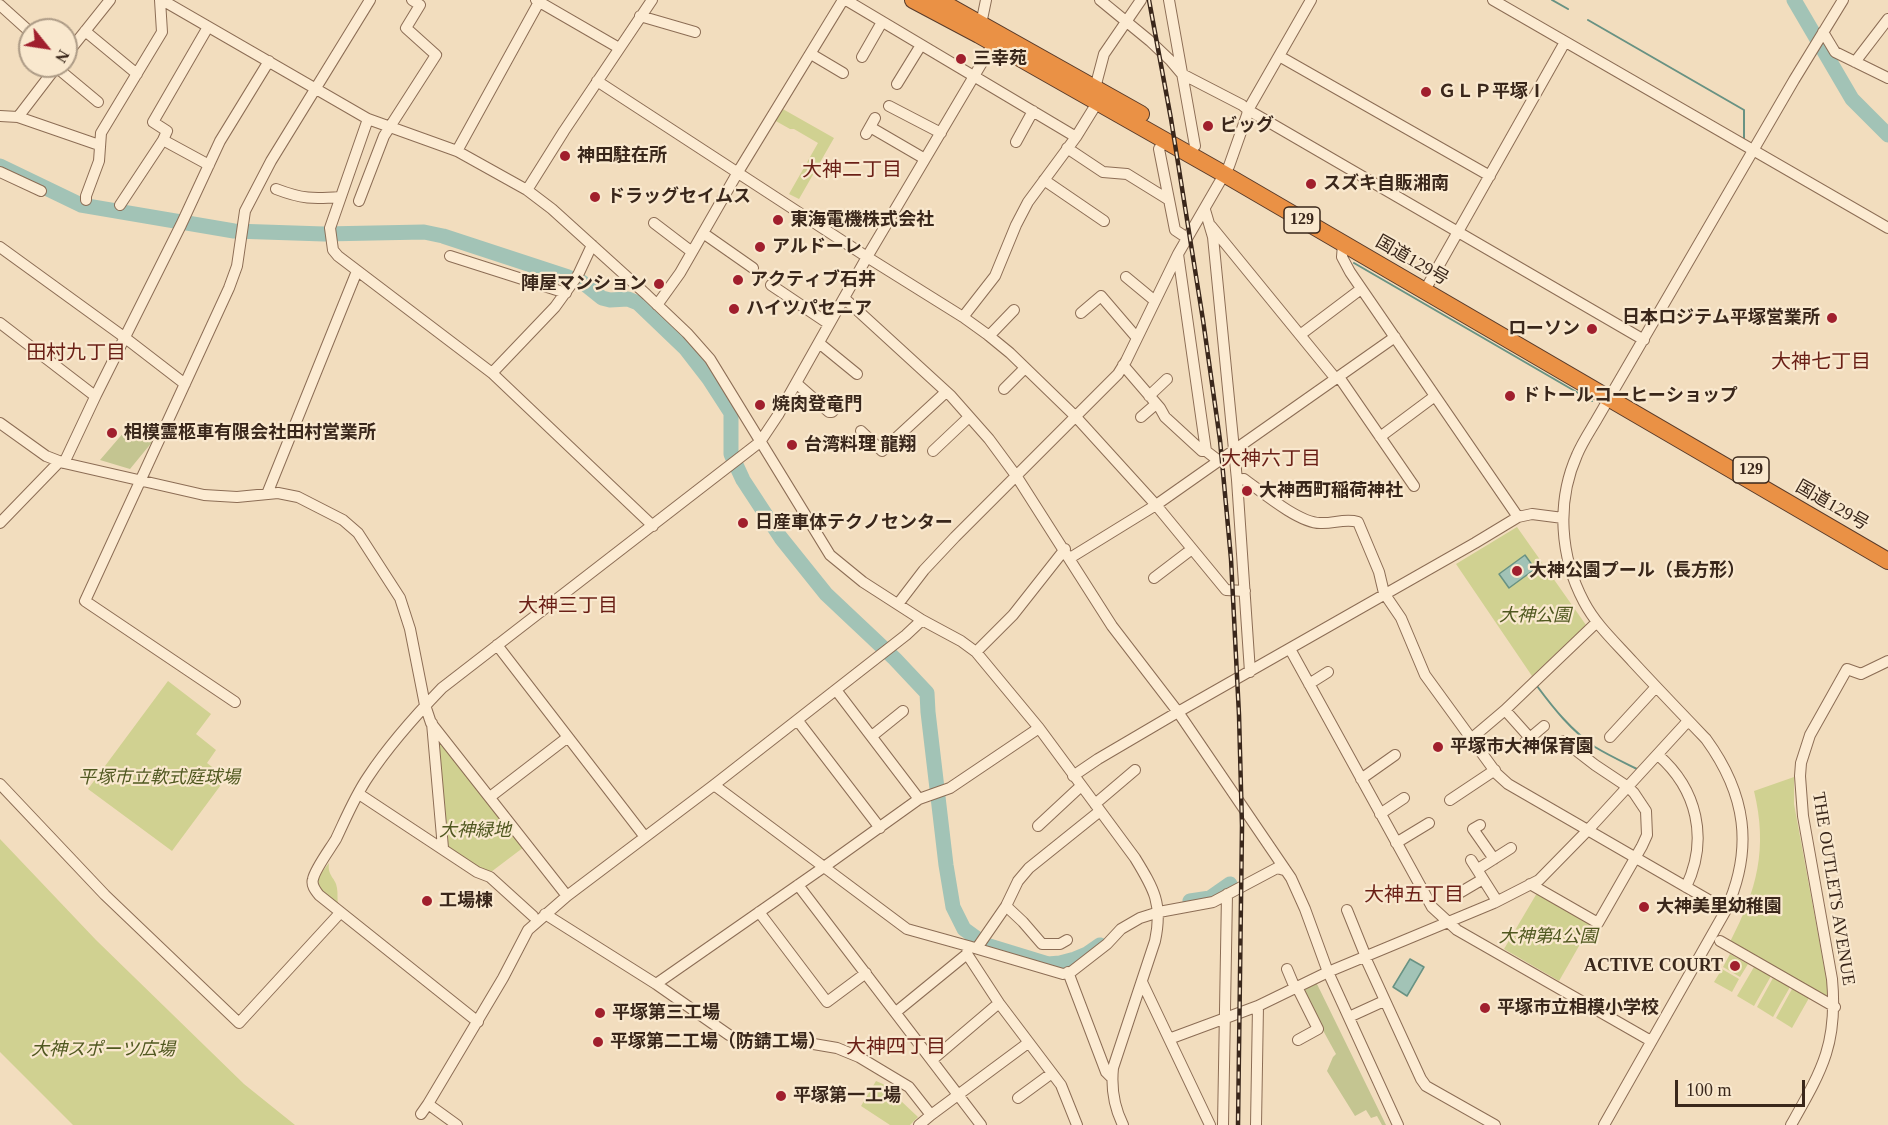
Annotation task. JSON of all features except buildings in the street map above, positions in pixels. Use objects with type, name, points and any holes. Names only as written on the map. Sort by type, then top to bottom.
[{"type":"highway","name":"国道129号","points":[[913,0],[988,34]]},
{"type":"highway","name":"国道129号","points":[[938,0],[988,34],[1096,95],[1195,146],[1227,170],[1343,244],[1888,549]]},
{"type":"highway","name":"国道129号","points":[[1096,95],[1164,141],[1227,170],[1429,283],[1888,561]]},
{"type":"street","points":[[78,40],[110,0]]},
{"type":"street","points":[[161,0],[368,119],[457,151],[527,190],[552,209],[687,333],[710,359],[830,555],[863,582],[976,652],[1039,728],[1135,858],[1148,879],[1159,912],[1155,941],[1117,1051],[1112,1078],[1115,1105],[1123,1125]]},
{"type":"street","points":[[86,200],[99,162],[101,133],[162,32],[161,0]]},
{"type":"street","points":[[235,702],[85,601],[229,288],[237,266],[245,211],[369,0]]},
{"type":"street","points":[[359,201],[384,136],[436,55],[406,28],[420,5],[412,0]]},
{"type":"street","points":[[527,190],[652,0]]},
{"type":"street","points":[[657,305],[692,252],[738,172],[844,0],[1076,137]]},
{"type":"street","points":[[478,1022],[318,896],[312,880],[367,778],[410,721],[442,688],[760,442],[974,77],[988,34],[986,0]]},
{"type":"street","points":[[1100,0],[1164,54],[1182,74],[1242,105],[1644,340]]},
{"type":"street","points":[[963,317],[995,276],[1028,202],[1076,137],[1096,95],[1104,54],[1141,0]]},
{"type":"street","points":[[1169,0],[1195,146]]},
{"type":"street","points":[[898,604],[924,570],[953,539],[1017,477],[1120,370],[1178,254],[1227,170],[1248,110],[1311,0]]},
{"type":"street","points":[[1493,0],[1888,228]]},
{"type":"street","points":[[457,151],[537,1],[619,48]]},
{"type":"street","points":[[1604,1125],[1726,910],[1738,877],[1742,857],[1742,822],[1739,805],[1727,772],[1706,739],[1597,622],[1584,603],[1572,576],[1566,553],[1563,518],[1566,494],[1577,455],[1840,2]]},
{"type":"street","points":[[0,5],[18,21]]},
{"type":"street","points":[[640,16],[695,32]]},
{"type":"street","points":[[1855,62],[1888,19]]},
{"type":"street","points":[[862,57],[882,22]]},
{"type":"street","points":[[120,205],[163,140],[167,131],[153,122],[208,27]]},
{"type":"street","points":[[85,31],[137,74]]},
{"type":"street","points":[[1823,34],[1835,52],[1888,78]]},
{"type":"street","points":[[1429,283],[1565,42]]},
{"type":"street","points":[[897,84],[921,45]]},
{"type":"street","points":[[811,54],[843,74]]},
{"type":"street","points":[[1279,56],[1490,176]]},
{"type":"street","points":[[0,523],[62,462],[220,141],[269,62]]},
{"type":"street","points":[[18,117],[48,78]]},
{"type":"street","points":[[70,78],[98,102]]},
{"type":"street","points":[[597,81],[989,336],[1105,442],[1226,590],[1245,591]]},
{"type":"street","points":[[889,106],[941,133]]},
{"type":"street","points":[[1016,142],[1033,111]]},
{"type":"street","points":[[0,116],[18,117],[99,145]]},
{"type":"street","points":[[368,119],[330,228],[333,250],[357,271],[492,373],[653,526]]},
{"type":"street","points":[[870,127],[899,149],[925,159]]},
{"type":"street","points":[[163,140],[209,165]]},
{"type":"street","points":[[1164,141],[1159,149],[1175,230],[1187,238]]},
{"type":"street","points":[[1068,148],[1103,172],[1127,174],[1169,200]]},
{"type":"street","points":[[0,172],[41,191]]},
{"type":"street","points":[[1044,180],[1070,192],[1098,220]]},
{"type":"street","points":[[276,189],[293,196],[313,199],[340,197]]},
{"type":"street","points":[[1204,210],[1210,225],[1237,480],[1250,672]]},
{"type":"street","points":[[654,224],[692,252]]},
{"type":"street","points":[[1210,225],[1338,378],[1414,486]]},
{"type":"street","points":[[703,233],[753,268]]},
{"type":"street","points":[[1343,244],[1342,257],[1350,272],[1518,517]]},
{"type":"street","points":[[492,373],[555,307],[578,275],[592,245]]},
{"type":"street","points":[[0,247],[185,384]]},
{"type":"street","points":[[1178,254],[1206,451]]},
{"type":"street","points":[[450,256],[566,292]]},
{"type":"street","points":[[267,494],[357,271]]},
{"type":"street","points":[[1126,277],[1155,301]]},
{"type":"street","points":[[771,285],[829,324]]},
{"type":"street","points":[[1300,335],[1361,289]]},
{"type":"street","points":[[1084,307],[1101,296],[1137,338]]},
{"type":"street","points":[[844,298],[946,392],[989,439],[1017,477],[1112,626],[1178,712],[1284,870],[1298,891],[1328,972],[1398,1125]]},
{"type":"street","points":[[989,336],[1014,310]]},
{"type":"street","points":[[0,324],[95,396]]},
{"type":"street","points":[[976,652],[1013,615],[1067,554],[1156,505],[1395,337]]},
{"type":"street","points":[[819,343],[857,374]]},
{"type":"street","points":[[1004,389],[1025,368]]},
{"type":"street","points":[[1120,370],[1153,400],[1165,417],[1202,451],[1206,451],[1220,461]]},
{"type":"street","points":[[1141,417],[1167,379]]},
{"type":"street","points":[[796,383],[829,412]]},
{"type":"street","points":[[863,436],[882,451],[909,420],[946,392]]},
{"type":"street","points":[[1380,437],[1435,396]]},
{"type":"street","points":[[933,451],[969,417]]},
{"type":"street","points":[[0,423],[46,456],[62,462],[140,481],[218,496],[237,497],[278,493],[298,497],[343,520],[358,533],[400,598],[411,629],[425,705],[432,725],[443,848]]},
{"type":"street","points":[[1237,480],[1244,479],[1304,520],[1319,524],[1351,520],[1358,522],[1384,593],[1401,618],[1425,675],[1495,770],[1508,784],[1726,910]]},
{"type":"street","points":[[1073,776],[1178,712],[1518,517],[1532,514],[1563,518]]},
{"type":"street","points":[[1154,578],[1192,549]]},
{"type":"street","points":[[421,1114],[478,1022],[528,930],[567,896],[798,721],[922,620]]},
{"type":"street","points":[[1472,738],[1505,710],[1597,622]]},
{"type":"street","points":[[497,645],[645,837]]},
{"type":"street","points":[[1290,649],[1430,905],[1457,930],[1651,1041]]},
{"type":"street","name":"THE OUTLETS AVENUE","points":[[1791,1125],[1823,1064],[1831,1043],[1835,1006],[1802,808],[1801,763],[1810,735],[1847,669],[1861,674],[1888,661]]},
{"type":"street","points":[[1309,684],[1328,672]]},
{"type":"street","points":[[1610,737],[1622,719],[1656,687]]},
{"type":"street","points":[[836,690],[919,799]]},
{"type":"street","points":[[1505,710],[1527,740],[1544,726]]},
{"type":"street","points":[[872,736],[903,711]]},
{"type":"street","points":[[798,721],[880,828]]},
{"type":"street","points":[[1169,1039],[1258,1006],[1328,972],[1497,901],[1539,880],[1688,721]]},
{"type":"street","points":[[432,725],[567,896]]},
{"type":"street","points":[[656,984],[919,799],[950,788],[1039,728]]},
{"type":"street","points":[[490,797],[568,737]]},
{"type":"street","points":[[1530,884],[1598,923],[1647,835],[1646,812],[1628,787],[1594,765],[1564,741]]},
{"type":"street","points":[[1361,779],[1395,755]]},
{"type":"street","points":[[1658,755],[1681,780],[1690,796],[1695,812],[1698,849],[1686,887]]},
{"type":"street","points":[[1587,775],[1594,765]]},
{"type":"street","points":[[896,1012],[971,949],[1005,906],[1018,881],[1029,868],[1127,782],[1135,770]]},
{"type":"street","points":[[1456,799],[1495,770]]},
{"type":"street","points":[[0,784],[105,895],[238,1023],[340,913]]},
{"type":"street","points":[[714,785],[907,929],[1063,974],[1107,944],[1121,929],[1140,918],[1213,902],[1277,868],[1284,870]]},
{"type":"street","points":[[1038,826],[1081,786]]},
{"type":"street","points":[[362,796],[477,872],[490,877],[533,916]]},
{"type":"street","points":[[1380,814],[1404,798]]},
{"type":"street","points":[[1396,843],[1429,823]]},
{"type":"street","points":[[1480,825],[1473,829],[1494,859]]},
{"type":"street","points":[[1461,892],[1494,859],[1511,848]]},
{"type":"street","points":[[1471,860],[1497,901]]},
{"type":"street","points":[[798,885],[981,1125]]},
{"type":"street","points":[[1223,1125],[1227,894]]},
{"type":"street","points":[[1005,906],[1027,932],[1042,944],[1064,945]]},
{"type":"street","points":[[759,912],[827,1002],[866,973]]},
{"type":"street","points":[[545,914],[656,984],[729,1035],[745,1042],[796,1041],[837,1048],[859,1057],[909,1088],[931,1115]]},
{"type":"street","points":[[1347,915],[1421,1079],[1426,1086],[1495,1125]]},
{"type":"street","points":[[1720,941],[1835,1006]]},
{"type":"street","points":[[971,949],[999,1003],[1061,1085],[1077,1125]]},
{"type":"street","points":[[1287,969],[1318,1029],[1298,1040]]},
{"type":"street","points":[[1068,972],[1106,1072],[1112,1078]]},
{"type":"street","points":[[1142,982],[1210,1125]]},
{"type":"street","points":[[1349,1017],[1384,1001]]},
{"type":"street","points":[[932,1060],[999,1003]]},
{"type":"street","points":[[1256,1125],[1258,1006]]},
{"type":"street","points":[[919,1125],[1028,1043]]},
{"type":"street","points":[[1022,1092],[1052,1074]]},
{"type":"street","points":[[428,1104],[457,1125]]},
{"type":"green space","points":[[781,108],[834,138],[799,199],[789,194],[818,143],[774,120]]},
{"type":"green space","points":[[131,424],[153,441],[130,469],[100,460]]},
{"type":"green space","name":"大神公園","points":[[1517,527],[1586,625],[1532,676],[1456,564]]},
{"type":"green space","name":"平塚市立軟式庭球場","points":[[168,681],[211,714],[196,734],[216,750],[207,763],[226,778],[172,851],[88,789]]},
{"type":"green space","name":"大神緑地","points":[[434,730],[524,847],[491,872],[482,873],[447,846]]},
{"type":"green space","points":[[1794,777],[1794,804],[1830,999],[1730,942],[1753,887],[1760,851],[1758,812],[1754,791]]},
{"type":"green space","name":"大神スポーツ広場","points":[[0,839],[96,940],[244,1084],[295,1125],[73,1125],[0,1052]]},
{"type":"green space","points":[[329,863],[329,871],[336,885],[338,904],[318,889],[317,878]]},
{"type":"green space","name":"大神第4公園","points":[[1537,893],[1591,925],[1559,981],[1504,949]]},
{"type":"green space","name":"ACTIVE COURT","points":[[1730,954],[1748,964],[1740,977],[1723,967]]},
{"type":"green space","points":[[1754,967],[1771,976],[1754,1006],[1737,996]]},
{"type":"green space","name":"ACTIVE COURT","points":[[1722,969],[1739,979],[1732,992],[1714,982]]},
{"type":"green space","points":[[1773,978],[1790,987],[1773,1017],[1757,1007]]},
{"type":"green space","points":[[1316,982],[1386,1125],[1382,1125],[1377,1116],[1371,1118],[1366,1110],[1355,1116],[1327,1071],[1336,1054],[1303,994],[1308,985]]},
{"type":"green space","points":[[1792,989],[1809,998],[1792,1028],[1776,1018]]},
{"type":"green space","points":[[876,1081],[883,1084],[918,1117],[910,1125],[890,1125],[861,1106]]},
{"type":"shaded area","name":"大神公園プール（長方形）","points":[[1525,555],[1535,569],[1509,588],[1499,574]]},
{"type":"shaded area","points":[[1410,959],[1424,967],[1407,996],[1393,987]]},
{"type":"waterway","points":[[1552,0],[1568,9]]},
{"type":"waterway","points":[[1794,0],[1852,99],[1888,135]]},
{"type":"waterway","points":[[1588,20],[1744,110],[1744,139]]},
{"type":"waterway","points":[[0,166],[81,205],[234,231],[324,234],[424,232],[443,236],[582,282],[602,298],[628,299],[638,303],[685,348],[731,413],[731,454],[743,480],[781,538],[826,594],[895,659],[927,693],[946,865],[953,907],[964,929],[986,945],[1048,964],[1075,959],[1100,945]]},
{"type":"waterway","points":[[1354,263],[1592,401]]},
{"type":"waterway","points":[[1537,686],[1578,734],[1600,750],[1637,769]]},
{"type":"waterway","points":[[1190,901],[1210,898],[1230,884]]},
{"type":"railway","points":[[1149,0],[1171,119],[1203,320],[1220,440],[1231,559],[1242,826],[1238,1125]]},
{"type":"place","name":"三幸苑","points":[[961,59]]},
{"type":"place","name":"ＧＬＰ平塚Ⅰ","points":[[1426,92]]},
{"type":"place","name":"ビッグ","points":[[1208,126]]},
{"type":"place","name":"神田駐在所","points":[[565,156]]},
{"type":"place","name":"スズキ自販湘南","points":[[1311,184]]},
{"type":"place","name":"ドラッグセイムス","points":[[595,197]]},
{"type":"place","name":"東海電機株式会社","points":[[778,220]]},
{"type":"place","name":"アルドーレ","points":[[760,247]]},
{"type":"place","name":"アクティブ石井","points":[[738,280]]},
{"type":"place","name":"陣屋マンション","points":[[659,284]]},
{"type":"place","name":"ハイツパセニア","points":[[734,309]]},
{"type":"place","name":"日本ロジテム平塚営業所","points":[[1832,318]]},
{"type":"place","name":"ローソン","points":[[1592,329]]},
{"type":"place","name":"ドトールコーヒーショップ","points":[[1510,396]]},
{"type":"place","name":"焼肉登竜門","points":[[760,405]]},
{"type":"place","name":"相模霊柩車有限会社田村営業所","points":[[112,433]]},
{"type":"place","name":"台湾料理 龍翔","points":[[792,445]]},
{"type":"place","name":"大神西町稲荷神社","points":[[1247,491]]},
{"type":"place","name":"日産車体テクノセンター","points":[[743,523]]},
{"type":"place","name":"大神公園プール（長方形）","points":[[1517,571]]},
{"type":"place","name":"平塚市大神保育園","points":[[1438,747]]},
{"type":"place","name":"工場棟","points":[[427,901]]},
{"type":"place","name":"大神美里幼稚園","points":[[1644,907]]},
{"type":"place","name":"ACTIVE COURT","points":[[1735,966]]},
{"type":"place","name":"平塚市立相模小学校","points":[[1485,1008]]},
{"type":"place","name":"平塚第三工場","points":[[600,1013]]},
{"type":"place","name":"平塚第二工場（防錆工場）","points":[[598,1042]]},
{"type":"place","name":"平塚第一工場","points":[[781,1096]]},
{"type":"district","name":"大神二丁目","points":[[852,171]]},
{"type":"district","name":"田村九丁目","points":[[76,354]]},
{"type":"district","name":"大神七丁目","points":[[1821,363]]},
{"type":"district","name":"大神六丁目","points":[[1271,460]]},
{"type":"district","name":"大神三丁目","points":[[568,607]]},
{"type":"district","name":"大神五丁目","points":[[1414,896]]},
{"type":"district","name":"大神四丁目","points":[[896,1048]]}]
